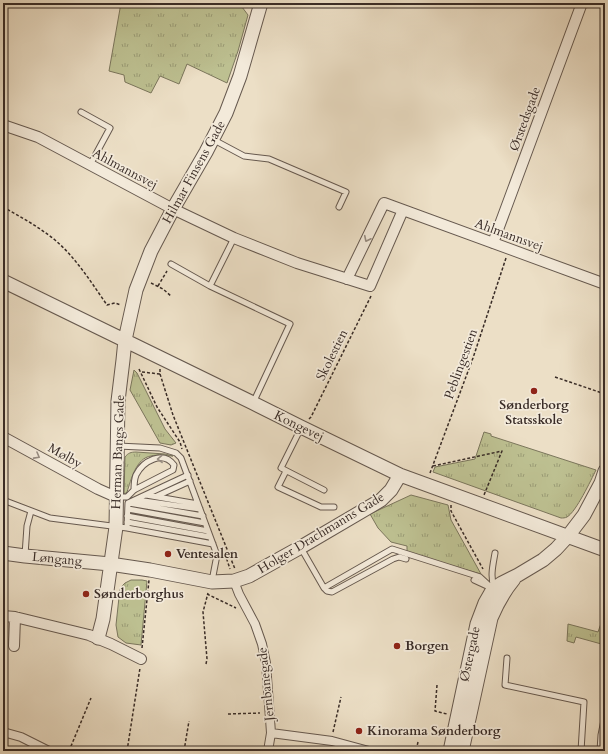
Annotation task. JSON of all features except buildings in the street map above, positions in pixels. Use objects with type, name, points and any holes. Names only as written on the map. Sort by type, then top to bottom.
[{"type":"street","name":"Hilmar Finsens Gade","points":[[125,340],[136,290],[151,251],[213,140],[226,113],[240,76],[261,3]]},
{"type":"street","name":"Ørstedsgade","points":[[493,243],[582,3]]},
{"type":"street","name":"Ahlmannsvej","points":[[3,125],[38,137],[174,209],[234,238],[297,263],[370,286]]},
{"type":"street","name":"Ahlmannsvej","points":[[347,279],[384,204],[605,284]]},
{"type":"street","points":[[370,286],[403,210]]},
{"type":"street","name":"Kongevej","points":[[3,281],[301,428],[400,475],[605,550]]},
{"type":"street","name":"Herman Bangs Gade","points":[[98,638],[103,619],[110,564],[123,526],[116,497],[118,401],[125,340]]},
{"type":"street","name":"Mølby","points":[[3,437],[98,489],[116,497]]},
{"type":"street","points":[[493,601],[509,579],[543,560],[568,536],[584,515],[605,471]]},
{"type":"street","name":"Holger Drachmanns Gade","points":[[234,581],[249,576],[381,500],[391,490],[400,475]]},
{"type":"street","name":"Løngang","points":[[3,553],[110,564]]},
{"type":"street","points":[[110,564],[150,570],[210,588],[234,581]]},
{"type":"street","name":"Jernbanegade","points":[[234,581],[239,594],[256,624],[266,663],[271,733],[268,751]]},
{"type":"street","name":"Østergade","points":[[450,751],[477,624],[493,601]]},
{"type":"street","name":"Østergade","points":[[462,751],[493,601]]},
{"type":"street","points":[[3,616],[89,635],[141,659]]},
{"type":"street","points":[[14,646],[15,618]]},
{"type":"street","points":[[3,732],[21,737],[49,751]]},
{"type":"street","points":[[271,733],[332,741],[369,751]]},
{"type":"lane","points":[[81,112],[110,128],[90,165]]},
{"type":"lane","points":[[213,140],[244,156],[269,159],[346,192],[339,207]]},
{"type":"lane","points":[[210,286],[234,238]]},
{"type":"lane","points":[[170,264],[210,286],[290,324],[253,403]]},
{"type":"lane","points":[[301,428],[281,468],[324,490]]},
{"type":"lane","points":[[117,446],[160,448],[176,453],[181,458],[217,555],[210,588]]},
{"type":"lane","points":[[116,497],[127,497],[134,490],[173,470],[174,465],[171,461],[165,458],[156,458],[147,462],[137,473],[134,481],[134,490]]},
{"type":"lane","points":[[286,471],[278,487],[321,508],[334,507]]},
{"type":"lane","points":[[128,503],[188,475]]},
{"type":"lane","points":[[156,497],[190,481]]},
{"type":"lane","points":[[145,495],[198,504]]},
{"type":"lane","points":[[136,499],[200,510]]},
{"type":"lane","points":[[3,500],[50,518],[210,537]]},
{"type":"lane","points":[[123,526],[128,516],[128,503]]},
{"type":"lane","points":[[128,503],[203,516]]},
{"type":"lane","points":[[128,509],[205,523]]},
{"type":"lane","points":[[24,556],[27,526],[31,511]]},
{"type":"lane","points":[[128,516],[208,531]]},
{"type":"lane","points":[[123,526],[213,544]]},
{"type":"lane","points":[[300,547],[324,588],[327,591],[332,592],[393,559],[399,557],[406,559]]},
{"type":"lane","points":[[324,588],[392,549],[480,577],[493,601]]},
{"type":"lane","points":[[469,686],[482,627],[493,601],[492,574],[495,553]]},
{"type":"lane","points":[[474,580],[493,601]]},
{"type":"lane","points":[[507,658],[506,685],[584,702],[581,751]]},
{"type":"lane","points":[[600,751],[601,735],[605,715]]},
{"type":"path","points":[[3,207],[36,226],[55,241],[76,262],[106,305],[115,303],[123,305]]},
{"type":"path","name":"Peblingestien","points":[[426,485],[473,358],[510,249]]},
{"type":"path","points":[[141,278],[158,286],[171,296]]},
{"type":"path","points":[[158,286],[163,278]]},
{"type":"path","name":"Skolestien","points":[[301,428],[311,417],[372,294],[370,286]]},
{"type":"path","points":[[161,358],[160,374],[173,415],[237,573],[245,569],[249,576]]},
{"type":"path","points":[[140,369],[157,407],[183,449]]},
{"type":"path","points":[[141,372],[160,374]]},
{"type":"path","points":[[555,377],[605,394]]},
{"type":"path","points":[[432,466],[502,451],[480,504]]},
{"type":"path","points":[[450,493],[451,511],[484,572]]},
{"type":"path","points":[[206,664],[207,659],[202,612],[210,588],[250,615]]},
{"type":"path","points":[[437,685],[435,712],[449,714]]},
{"type":"path","points":[[333,735],[341,697]]},
{"type":"path","points":[[69,751],[92,698]]},
{"type":"path","points":[[228,714],[270,712]]},
{"type":"path","points":[[184,751],[188,721]]},
{"type":"path","points":[[417,751],[418,742]]},
{"type":"green space","points":[[121,3],[227,3],[242,7],[248,15],[227,83],[187,64],[179,84],[160,76],[151,93],[125,82],[124,75],[109,71]]},
{"type":"green space","points":[[134,370],[137,373],[165,429],[176,443],[171,445],[160,443],[130,390]]},
{"type":"green space","points":[[484,432],[491,434],[491,436],[596,470],[571,514],[561,518],[433,472],[435,467],[475,459]]},
{"type":"green space","points":[[136,452],[173,456],[154,455],[141,461],[132,476],[127,492],[124,494],[125,457],[130,453]]},
{"type":"green space","points":[[411,495],[448,505],[451,520],[481,574],[407,553],[407,546],[391,542],[378,528],[370,514]]},
{"type":"green space","points":[[131,580],[147,581],[141,645],[126,643],[118,637],[116,625],[120,588]]},
{"type":"green space","points":[[605,612],[605,645],[576,637],[574,643],[567,641],[568,624],[598,632]]},
{"type":"place","name":"Sønderborg Statsskole","points":[[534,391]]},
{"type":"place","name":"Ventesalen","points":[[168,554]]},
{"type":"place","name":"Sønderborghus","points":[[86,594]]},
{"type":"place","name":"Borgen","points":[[397,646]]},
{"type":"place","name":"Kinorama Sønderborg","points":[[359,731]]}]
